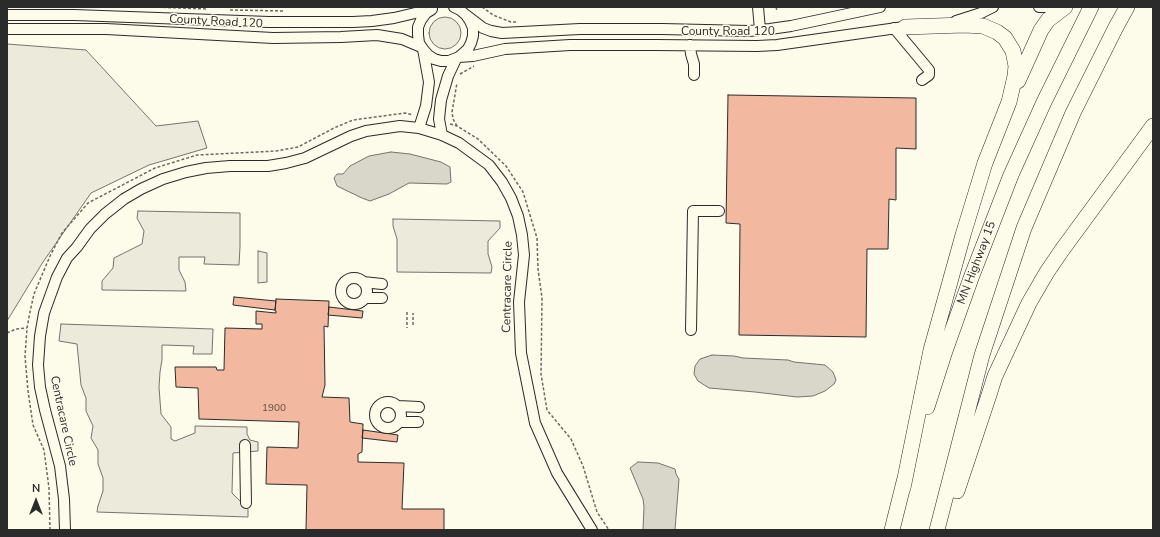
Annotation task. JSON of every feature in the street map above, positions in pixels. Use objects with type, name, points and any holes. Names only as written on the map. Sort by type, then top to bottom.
[{"type":"highway","points":[[902,488],[931,350],[985,163],[1035,41],[1048,20],[1065,7]]},
{"type":"highway","name":"MN Highway 15","points":[[892,530],[902,488],[945,351],[971,278],[1012,175],[1044,102],[1091,7]]},
{"type":"highway","points":[[938,530],[982,355],[1024,228],[1073,113],[1127,7]]},
{"type":"highway","points":[[900,28],[964,25],[984,26],[997,32],[1005,38],[1010,45],[1015,58],[1015,76],[1008,104]]},
{"type":"highway","points":[[946,530],[995,376],[1029,303],[1062,250],[1153,126]]},
{"type":"street","name":"County Road 120","points":[[454,7],[483,28],[502,33],[580,29],[750,31],[791,26],[880,7]]},
{"type":"street","points":[[758,7],[760,30]]},
{"type":"street","name":"County Road 120","points":[[7,29],[106,29],[274,38],[377,35],[402,38],[422,48],[434,59],[449,61],[457,58],[525,47],[598,45],[777,45],[959,21],[981,14],[993,7]]},
{"type":"street","points":[[1039,7],[1048,7]]},
{"type":"street","name":"County Road 120","points":[[7,15],[74,15],[269,22],[353,22],[380,20],[435,8]]},
{"type":"street","points":[[419,128],[427,99],[429,82],[418,35],[418,27],[426,14],[435,8]]},
{"type":"street","points":[[442,135],[440,106],[444,85],[457,58],[468,50],[473,36],[470,21],[466,15]]},
{"type":"street","points":[[900,28],[929,70],[929,75],[922,80]]},
{"type":"street","points":[[690,45],[694,64],[694,74]]},
{"type":"street","name":"Centracare Circle","points":[[65,530],[64,498],[60,466],[40,387],[38,365],[40,336],[44,313],[57,277],[67,258],[90,229],[105,214],[124,199],[163,179],[206,168],[230,166],[268,166],[286,163],[305,158],[338,141],[366,131],[400,126],[419,128],[442,135],[459,143],[489,165],[512,198],[518,216],[524,255],[519,302],[521,353],[535,423],[557,473],[592,530]]},
{"type":"street","points":[[691,330],[693,210],[719,211]]},
{"type":"street","points":[[382,284],[363,282],[360,279],[351,278],[344,283],[340,291],[343,299],[350,304],[359,304],[366,298],[382,298]]},
{"type":"street","points":[[363,282],[367,290],[366,298]]},
{"type":"street","points":[[418,422],[399,422],[392,427],[384,427],[377,422],[375,413],[379,406],[386,402],[391,402],[398,406],[419,407]]},
{"type":"street","points":[[398,406],[401,414],[399,422]]},
{"type":"street","points":[[245,445],[246,502]]},
{"type":"path","points":[[152,7],[211,9]]},
{"type":"path","points":[[776,7],[777,11]]},
{"type":"path","points":[[226,10],[286,12]]},
{"type":"path","points":[[457,126],[453,119],[452,112],[458,78],[464,71],[476,65]]},
{"type":"path","points":[[50,530],[49,488],[44,450],[33,425],[28,391],[25,356],[27,328],[34,294],[50,256],[62,233],[88,202],[155,168],[198,155],[276,151],[298,147],[353,120],[405,113],[423,117]]},
{"type":"path","points":[[440,121],[457,126],[478,139],[506,166],[522,192],[537,238],[538,269],[542,298],[541,374],[547,410],[571,439],[583,466],[597,512],[609,530]]},
{"type":"path","points":[[407,312],[408,328]]},
{"type":"path","points":[[413,313],[413,325]]},
{"type":"path","points":[[7,333],[16,329],[27,328]]},
{"type":"shaded area","points":[[442,17],[448,17],[457,21],[461,33],[457,45],[448,49],[442,49],[433,45],[429,36],[429,30],[433,21]]},
{"type":"shaded area","points":[[7,44],[86,50],[156,126],[198,121],[207,148],[149,165],[91,193],[43,262],[7,321]]},
{"type":"shaded area","points":[[391,152],[410,154],[441,162],[450,167],[451,182],[447,184],[409,183],[389,194],[370,201],[337,186],[334,178],[337,174],[343,174],[350,166],[369,156]]},
{"type":"shaded area","points":[[138,211],[240,213],[239,265],[204,264],[205,257],[179,257],[179,270],[185,282],[186,291],[102,290],[102,281],[113,268],[114,258],[142,244],[144,231],[137,218]]},
{"type":"shaded area","points":[[393,219],[500,221],[500,228],[488,241],[488,254],[492,267],[491,273],[397,272],[397,239],[393,226]]},
{"type":"shaded area","points":[[258,251],[267,253],[267,282],[258,283]]},
{"type":"shaded area","points":[[61,324],[213,329],[212,354],[193,354],[194,346],[162,345],[159,387],[161,414],[171,427],[171,439],[175,441],[195,433],[195,426],[247,427],[247,434],[250,440],[258,442],[258,451],[233,453],[232,493],[248,509],[248,517],[97,512],[103,491],[103,478],[98,464],[98,450],[91,438],[93,426],[86,411],[86,398],[81,385],[77,344],[59,341]]},
{"type":"shaded area","points":[[712,355],[788,360],[825,365],[833,372],[836,380],[834,384],[825,391],[813,396],[797,397],[709,388],[698,381],[694,374],[695,366],[700,359]]},
{"type":"shaded area","points":[[638,462],[658,463],[675,469],[679,479],[675,530],[643,530],[643,499],[630,468]]},
{"type":"building","points":[[728,95],[916,98],[916,149],[896,148],[896,200],[889,199],[888,249],[867,249],[866,337],[739,335],[740,224],[726,223]]},
{"type":"building","points":[[234,297],[276,301],[275,310],[233,305]]},
{"type":"building","points":[[276,299],[329,301],[328,327],[324,326],[325,385],[322,397],[349,398],[350,422],[363,424],[362,452],[358,454],[358,462],[404,463],[402,509],[444,509],[444,530],[306,530],[307,485],[266,484],[267,447],[298,448],[299,422],[199,419],[198,388],[176,387],[175,367],[216,367],[217,370],[224,370],[225,328],[262,329],[262,324],[256,324],[256,311],[276,313]]},
{"type":"building","points":[[329,307],[363,311],[362,318],[328,315]]},
{"type":"building","points":[[363,430],[398,435],[397,442],[362,438]]}]
